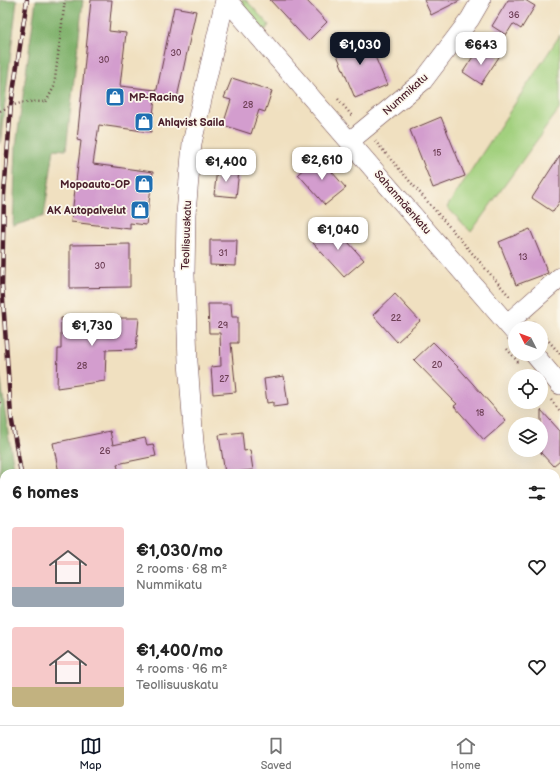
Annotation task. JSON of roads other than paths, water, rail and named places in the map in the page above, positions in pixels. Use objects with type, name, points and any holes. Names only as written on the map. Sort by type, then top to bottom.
[{"type":"street","name":"Sahanmäenkatu","points":[[226,0],[508,325]]},
{"type":"street","name":"Teollisuuskatu","points":[[197,469],[188,362],[185,274],[186,214],[192,143],[226,0]]},
{"type":"street","name":"Nummikatu","points":[[350,141],[423,81],[470,19],[481,0]]},
{"type":"street","points":[[515,321],[522,310],[560,277]]},
{"type":"street","points":[[540,361],[560,385]]},
{"type":"railway","points":[[20,469],[11,416],[2,285],[4,194],[11,105],[27,0]]},
{"type":"place","name":"MP-Racing","points":[[115,97]]},
{"type":"place","name":"Ahlqvist Saila","points":[[144,122]]},
{"type":"place","name":"Mopoauto-OP","points":[[144,184]]},
{"type":"place","name":"AK Autopalvelut","points":[[140,210]]}]
